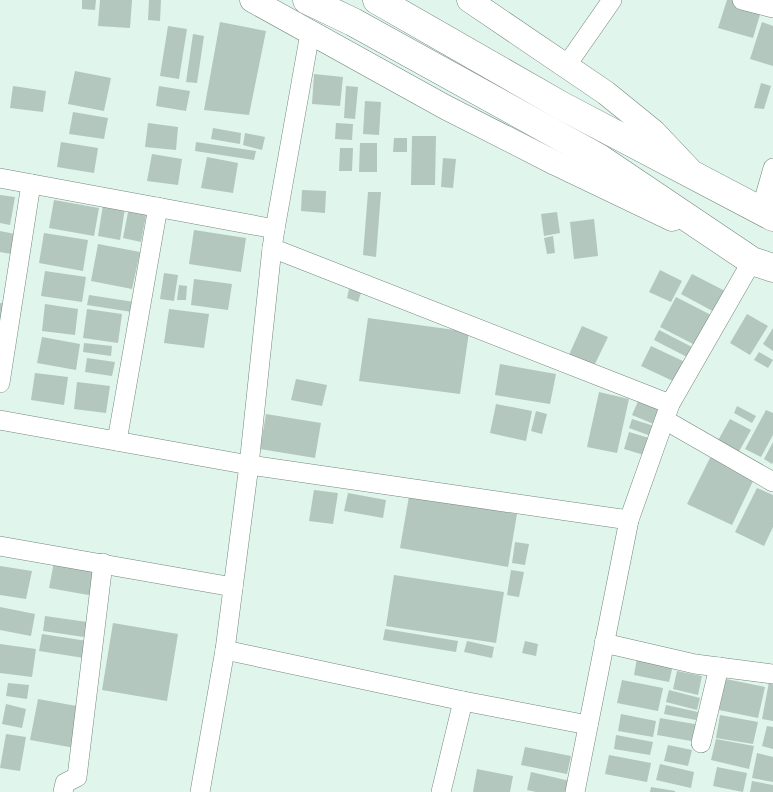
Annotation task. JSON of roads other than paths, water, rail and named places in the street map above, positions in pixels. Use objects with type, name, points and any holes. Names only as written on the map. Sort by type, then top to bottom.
[{"type":"highway","points":[[307,0],[354,22],[599,158],[762,264]]},
{"type":"highway","points":[[377,0],[562,106],[767,213]]},
{"type":"main road","points":[[252,0],[445,107],[762,264]]},
{"type":"main road","points":[[469,0],[606,93],[654,132],[697,176]]},
{"type":"street","points":[[566,66],[612,0]]},
{"type":"street","points":[[742,0],[773,8]]},
{"type":"street","points":[[200,792],[225,650],[272,248],[310,33]]},
{"type":"street","points":[[767,213],[773,168]]},
{"type":"street","points":[[0,178],[275,229]]},
{"type":"street","points":[[0,383],[31,184]]},
{"type":"street","points":[[117,441],[158,207]]},
{"type":"street","points":[[272,248],[667,412],[773,482]]},
{"type":"street","points":[[575,792],[629,520],[667,412],[762,264]]},
{"type":"street","points":[[0,420],[248,465],[629,520]]},
{"type":"street","points":[[0,546],[233,587]]},
{"type":"street","points":[[64,792],[65,784],[77,777],[103,563]]},
{"type":"street","points":[[604,643],[695,664],[773,674]]},
{"type":"street","points":[[225,650],[463,701],[588,725]]},
{"type":"street","points":[[701,743],[719,667]]},
{"type":"street","points":[[441,792],[463,701]]}]
